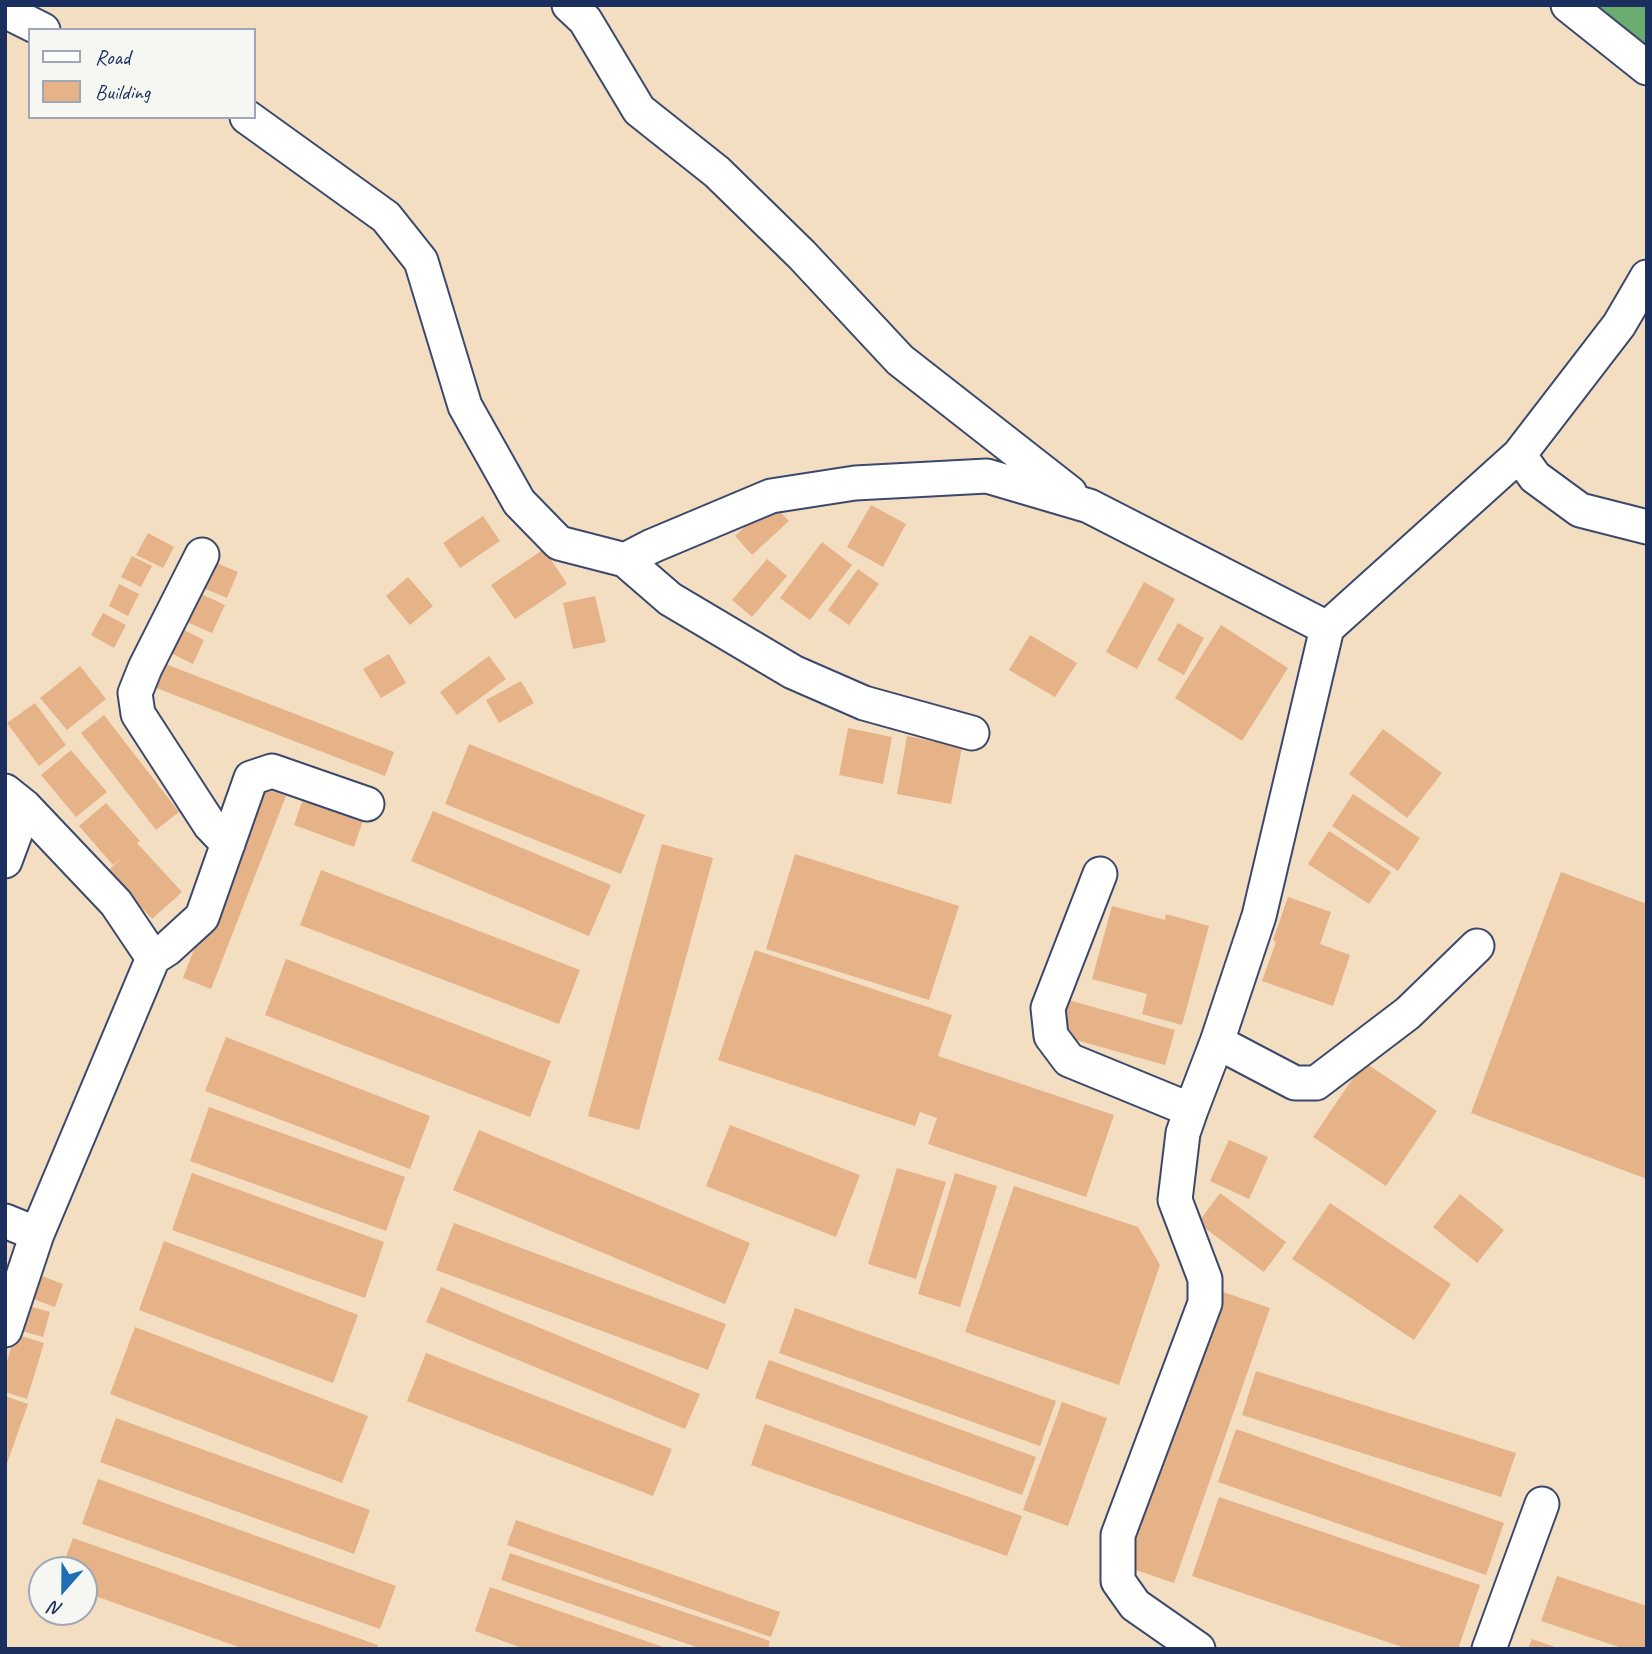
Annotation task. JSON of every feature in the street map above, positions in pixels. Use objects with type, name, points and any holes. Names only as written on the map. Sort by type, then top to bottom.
[{"type":"street","points":[[569,5],[584,20],[639,110],[717,172],[802,255],[900,360],[1088,506]]},
{"type":"street","points":[[1568,5],[1647,68]]},
{"type":"street","points":[[5,11],[39,28]]},
{"type":"street","points":[[250,119],[386,217],[421,261],[465,406],[519,502],[559,543],[625,560],[670,599],[793,672],[864,703],[972,733]]},
{"type":"street","points":[[1198,1649],[1135,1605],[1118,1581],[1118,1535],[1205,1303],[1205,1279],[1175,1200],[1183,1133],[1259,916],[1326,628],[1519,454],[1619,325],[1647,276]]},
{"type":"street","points":[[1519,454],[1535,477],[1580,510],[1647,527]]},
{"type":"street","points":[[625,560],[771,496],[855,482],[987,476],[1088,506],[1326,628]]},
{"type":"street","points":[[202,555],[135,693],[138,714],[210,825],[228,844]]},
{"type":"street","points":[[5,1330],[37,1234],[153,958],[202,917],[251,778],[272,771],[367,804]]},
{"type":"street","points":[[15,799],[116,903],[153,958]]},
{"type":"street","points":[[5,861],[15,799]]},
{"type":"street","points":[[1100,874],[1048,1008],[1051,1036],[1069,1060],[1191,1110]]},
{"type":"street","points":[[1217,1042],[1295,1083],[1316,1083],[1408,1013],[1477,946]]},
{"type":"street","points":[[5,1221],[37,1234]]},
{"type":"street","points":[[1489,1649],[1542,1504]]},
{"type":"green space","points":[[1589,5],[1647,5],[1647,50]]},
{"type":"building","points":[[771,502],[789,521],[752,555],[735,536]]},
{"type":"building","points":[[871,505],[906,524],[883,567],[847,547]]},
{"type":"building","points":[[483,516],[500,541],[460,568],[443,543]]},
{"type":"building","points":[[148,533],[174,547],[163,568],[136,555]]},
{"type":"building","points":[[822,542],[852,565],[810,620],[780,598]]},
{"type":"building","points":[[544,549],[567,584],[515,619],[491,585]]},
{"type":"building","points":[[132,556],[152,566],[141,587],[121,577]]},
{"type":"building","points":[[207,559],[238,572],[227,598],[196,585]]},
{"type":"building","points":[[767,559],[787,576],[752,617],[732,600]]},
{"type":"building","points":[[858,569],[879,584],[849,625],[828,610]]},
{"type":"building","points":[[408,577],[433,606],[410,625],[386,596]]},
{"type":"building","points":[[1144,582],[1175,599],[1137,669],[1106,652]]},
{"type":"building","points":[[119,584],[139,594],[128,616],[109,606]]},
{"type":"building","points":[[195,591],[225,605],[212,633],[182,620]]},
{"type":"building","points":[[595,596],[606,642],[573,649],[563,603]]},
{"type":"building","points":[[103,613],[126,625],[114,648],[91,635]]},
{"type":"building","points":[[1178,623],[1204,638],[1184,675],[1157,660]]},
{"type":"building","points":[[1221,625],[1288,668],[1242,741],[1175,698]]},
{"type":"building","points":[[180,628],[204,640],[193,664],[169,652]]},
{"type":"building","points":[[1030,635],[1077,663],[1055,697],[1009,670]]},
{"type":"building","points":[[389,654],[406,683],[381,698],[363,669]]},
{"type":"building","points":[[489,656],[506,679],[457,715],[440,692]]},
{"type":"building","points":[[160,662],[394,752],[385,776],[151,686]]},
{"type":"building","points":[[80,666],[106,699],[67,730],[40,698]]},
{"type":"building","points":[[521,681],[534,703],[499,723],[486,700]]},
{"type":"building","points":[[35,703],[66,745],[39,766],[7,723]]},
{"type":"building","points":[[104,715],[179,812],[156,830],[81,733]]},
{"type":"building","points":[[848,728],[892,737],[883,784],[839,775]]},
{"type":"building","points":[[1383,729],[1442,773],[1407,818],[1349,774]]},
{"type":"building","points":[[907,736],[962,747],[951,804],[897,794]]},
{"type":"building","points":[[469,744],[645,815],[621,874],[445,804]]},
{"type":"building","points":[[71,750],[107,792],[76,817],[41,775]]},
{"type":"building","points":[[257,785],[286,796],[211,989],[183,978]]},
{"type":"building","points":[[306,790],[366,812],[354,847],[294,825]]},
{"type":"building","points":[[1353,794],[1420,838],[1398,871],[1332,826]]},
{"type":"building","points":[[106,803],[140,841],[137,843],[182,892],[152,919],[108,871],[122,858],[113,865],[79,826]]},
{"type":"building","points":[[433,811],[611,885],[589,936],[411,861]]},
{"type":"building","points":[[1329,831],[1391,872],[1369,904],[1308,864]]},
{"type":"building","points":[[662,844],[713,858],[639,1130],[588,1116]]},
{"type":"building","points":[[795,854],[959,906],[929,1000],[766,949]]},
{"type":"building","points":[[321,870],[580,970],[559,1024],[300,925]]},
{"type":"building","points":[[1561,872],[1647,904],[1647,1179],[1471,1113]]},
{"type":"building","points":[[1288,897],[1331,912],[1320,944],[1350,955],[1333,1006],[1262,981]]},
{"type":"building","points":[[1112,906],[1165,920],[1166,914],[1209,926],[1182,1025],[1142,1014],[1147,994],[1092,979]]},
{"type":"building","points":[[755,950],[952,1015],[938,1056],[1114,1115],[1086,1197],[928,1144],[937,1118],[920,1112],[915,1126],[718,1060]]},
{"type":"building","points":[[286,959],[551,1061],[530,1117],[265,1015]]},
{"type":"building","points":[[1065,999],[1175,1030],[1165,1065],[1055,1034]]},
{"type":"building","points":[[226,1037],[430,1116],[410,1169],[205,1091]]},
{"type":"building","points":[[1364,1062],[1437,1111],[1386,1186],[1313,1137]]},
{"type":"building","points":[[209,1107],[405,1177],[386,1231],[190,1161]]},
{"type":"building","points":[[730,1125],[860,1175],[836,1237],[706,1186]]},
{"type":"building","points":[[479,1130],[750,1243],[725,1304],[453,1190]]},
{"type":"building","points":[[1229,1140],[1268,1157],[1249,1199],[1210,1181]]},
{"type":"building","points":[[897,1168],[946,1182],[916,1279],[868,1264]]},
{"type":"building","points":[[192,1173],[384,1242],[365,1298],[172,1230]]},
{"type":"building","points":[[955,1173],[997,1186],[960,1307],[918,1294]]},
{"type":"building","points":[[1014,1186],[1138,1227],[1160,1265],[1119,1385],[965,1332]]},
{"type":"building","points":[[1220,1193],[1286,1242],[1264,1272],[1198,1223]]},
{"type":"building","points":[[1460,1194],[1504,1230],[1477,1263],[1433,1227]]},
{"type":"building","points":[[1330,1203],[1451,1284],[1414,1340],[1292,1259]]},
{"type":"building","points":[[454,1223],[726,1324],[708,1370],[436,1270]]},
{"type":"building","points":[[164,1241],[358,1315],[333,1383],[139,1310]]},
{"type":"building","points":[[34,1273],[63,1284],[55,1307],[25,1296]]},
{"type":"building","points":[[441,1287],[700,1394],[685,1429],[426,1322]]},
{"type":"building","points":[[1220,1291],[1270,1308],[1174,1583],[1124,1566]]},
{"type":"building","points":[[22,1304],[50,1312],[43,1337],[14,1329]]},
{"type":"building","points":[[795,1308],[1056,1401],[1040,1446],[779,1353]]},
{"type":"building","points":[[135,1327],[368,1416],[342,1483],[110,1394]]},
{"type":"building","points":[[15,1334],[44,1343],[27,1399],[5,1392],[5,1368]]},
{"type":"building","points":[[426,1353],[672,1449],[653,1496],[407,1401]]},
{"type":"building","points":[[769,1360],[1036,1457],[1022,1495],[755,1398]]},
{"type":"building","points":[[1256,1371],[1516,1453],[1501,1497],[1242,1415]]},
{"type":"building","points":[[5,1396],[28,1404],[6,1466],[5,1466]]},
{"type":"building","points":[[1062,1402],[1107,1418],[1068,1526],[1023,1510]]},
{"type":"building","points":[[116,1418],[370,1510],[354,1554],[100,1462]]},
{"type":"building","points":[[765,1424],[1022,1516],[1007,1556],[751,1465]]},
{"type":"building","points":[[1236,1429],[1504,1523],[1486,1575],[1218,1482]]},
{"type":"building","points":[[98,1479],[396,1586],[380,1629],[82,1524]]},
{"type":"building","points":[[1219,1497],[1480,1585],[1458,1649],[1408,1649],[1192,1576]]},
{"type":"building","points":[[516,1520],[780,1612],[771,1637],[507,1545]]},
{"type":"building","points":[[73,1538],[378,1645],[376,1649],[244,1649],[98,1597],[98,1556],[66,1556]]},
{"type":"building","points":[[510,1553],[770,1641],[768,1649],[702,1649],[501,1580]]},
{"type":"building","points":[[1557,1576],[1647,1606],[1647,1649],[1625,1649],[1541,1621]]},
{"type":"building","points":[[490,1587],[666,1649],[525,1649],[475,1631]]},
{"type":"building","points":[[1532,1639],[1558,1648],[1558,1649],[1528,1649]]}]
